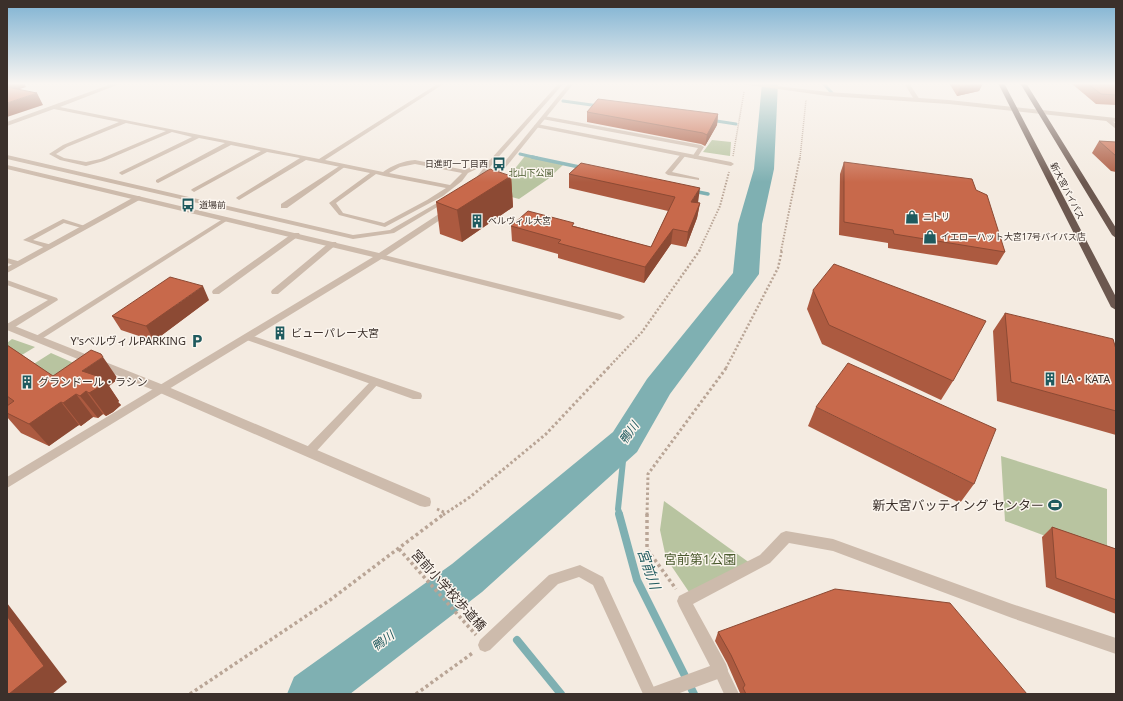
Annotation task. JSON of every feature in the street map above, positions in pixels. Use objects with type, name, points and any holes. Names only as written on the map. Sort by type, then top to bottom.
[{"type":"highway","name":"新大宮バイパス","points":[[1017,116],[1116,307]]},
{"type":"highway","name":"新大宮バイパス","points":[[1042,116],[1116,235]]},
{"type":"street","points":[[1071,116],[1107,120],[1115,124]]},
{"type":"street","points":[[486,187],[544,118]]},
{"type":"street","points":[[537,126],[731,164]]},
{"type":"street","points":[[284,206],[343,166]]},
{"type":"street","points":[[9,169],[226,218],[620,316]]},
{"type":"street","points":[[7,270],[139,198]]},
{"type":"street","points":[[7,484],[380,256],[455,208]]},
{"type":"street","points":[[8,326],[162,389],[425,502]]},
{"type":"street","points":[[247,337],[417,396]]},
{"type":"street","points":[[656,694],[720,670],[684,600],[765,559],[786,537],[833,545],[1012,611],[1116,646]]},
{"type":"lane","points":[[7,124],[30,116]]},
{"type":"lane","points":[[96,116],[450,187]]},
{"type":"lane","points":[[320,161],[391,116]]},
{"type":"lane","points":[[467,188],[474,184],[492,161],[533,116]]},
{"type":"lane","points":[[544,118],[701,147],[695,157]]},
{"type":"lane","points":[[126,122],[65,146],[52,154],[62,159],[86,164],[102,160],[171,130]]},
{"type":"lane","points":[[122,173],[198,136]]},
{"type":"lane","points":[[158,181],[230,143]]},
{"type":"lane","points":[[194,190],[266,150]]},
{"type":"lane","points":[[683,155],[668,173],[697,179]]},
{"type":"lane","points":[[7,156],[353,237],[392,232],[453,196]]},
{"type":"lane","points":[[239,198],[304,158]]},
{"type":"lane","points":[[374,172],[332,203],[341,214],[386,224],[441,194],[463,177],[466,172],[482,163],[492,161]]},
{"type":"lane","points":[[384,174],[400,164],[415,162],[466,172]]},
{"type":"lane","points":[[37,338],[226,218]]},
{"type":"lane","points":[[49,247],[27,240],[63,221],[85,227]]},
{"type":"lane","points":[[216,292],[296,235]]},
{"type":"lane","points":[[275,292],[333,244]]},
{"type":"lane","points":[[7,260],[18,264]]},
{"type":"lane","points":[[7,282],[54,300],[8,326]]},
{"type":"lane","points":[[309,452],[375,382]]},
{"type":"lane","points":[[485,644],[554,579],[580,571],[598,581],[650,694]]},
{"type":"lane","points":[[720,670],[732,694]]},
{"type":"path","points":[[190,694],[330,600],[446,513],[470,497],[546,434],[642,332],[700,249],[720,206],[741,116]]},
{"type":"path","points":[[684,600],[647,549],[648,474],[725,370],[778,268],[801,151],[803,116]]},
{"type":"path","name":"宮前小学校歩道橋","points":[[398,550],[485,644]]},
{"type":"path","points":[[416,694],[485,644]]},
{"type":"green space","points":[[712,140],[731,142],[730,156],[703,152]]},
{"type":"green space","name":"北山下公園","points":[[525,156],[563,165],[548,179],[519,199],[494,192],[501,186]]},
{"type":"green space","points":[[12,339],[35,347],[7,364],[7,343]]},
{"type":"green space","points":[[51,353],[101,375],[72,393],[32,365]]},
{"type":"green space","name":"新大宮バッティング センター","points":[[1001,456],[1107,489],[1107,559],[1005,521]]},
{"type":"green space","name":"宮前第1公園","points":[[664,501],[754,566],[689,592],[666,558],[660,530]]},
{"type":"building","points":[[608,116],[717,116],[707,135],[703,133]]},
{"type":"building","points":[[1099,141],[1116,142],[1116,156]]},
{"type":"building","points":[[844,162],[972,179],[976,190],[987,195],[1005,252],[894,234],[893,230],[844,222]]},
{"type":"building","points":[[581,163],[700,188],[691,202],[700,203],[688,232],[673,229],[645,267],[558,243],[561,240],[511,226],[528,211],[574,223],[572,226],[651,247],[675,197],[569,174]]},
{"type":"building","points":[[490,169],[511,176],[457,210],[436,202]]},
{"type":"building","points":[[834,264],[986,321],[953,381],[829,325],[813,290]]},
{"type":"building","points":[[170,277],[203,286],[146,326],[112,316]]},
{"type":"building","points":[[1005,313],[1113,339],[1116,349],[1116,411],[1011,382]]},
{"type":"building","points":[[7,345],[53,376],[91,350],[101,354],[103,357],[82,371],[103,378],[100,381],[105,383],[89,393],[86,391],[80,396],[76,394],[63,403],[61,402],[29,424],[7,413],[7,406],[14,401],[7,396]]},
{"type":"building","points":[[848,363],[996,429],[974,484],[816,407]]},
{"type":"building","points":[[1052,527],[1116,549],[1116,600],[1056,578]]},
{"type":"building","points":[[835,589],[950,603],[1027,694],[746,694],[743,688],[745,685],[718,632]]},
{"type":"building","points":[[7,616],[44,666],[9,694],[7,694]]},
{"type":"waterway","name":"宮前川","points":[[311,694],[467,578],[625,442],[658,387],[746,274],[750,224],[764,169],[768,116]]},
{"type":"waterway","points":[[710,120],[736,124]]},
{"type":"waterway","points":[[520,154],[537,158]]},
{"type":"waterway","points":[[532,157],[584,168]]},
{"type":"waterway","points":[[693,191],[708,194]]},
{"type":"waterway","name":"宮前川","points":[[620,515],[618,509],[625,442]]},
{"type":"waterway","name":"宮前川","points":[[619,514],[637,580],[694,694]]},
{"type":"waterway","points":[[517,640],[561,694]]},
{"type":"place","name":"日進町一丁目西","points":[[499,164]]},
{"type":"place","name":"道場前","points":[[188,205]]},
{"type":"place","name":"ニトリ","points":[[912,217]]},
{"type":"place","name":"ベルヴィル大宮","points":[[477,221]]},
{"type":"place","name":"イエローハット大宮17号バイパス店","points":[[930,237]]},
{"type":"place","name":"ビューパレー大宮","points":[[280,333]]},
{"type":"place","name":"Y'sベルヴィルPARKING","points":[[197,341]]},
{"type":"place","name":"LA・KATA","points":[[1050,379]]},
{"type":"place","name":"グランドール・ラシン","points":[[27,382]]},
{"type":"place","name":"新大宮バッティング センター","points":[[1055,505]]},
{"type":"water label","name":"鴨川","points":[[629,433]]},
{"type":"water label","name":"鴨川","points":[[383,641]]}]
